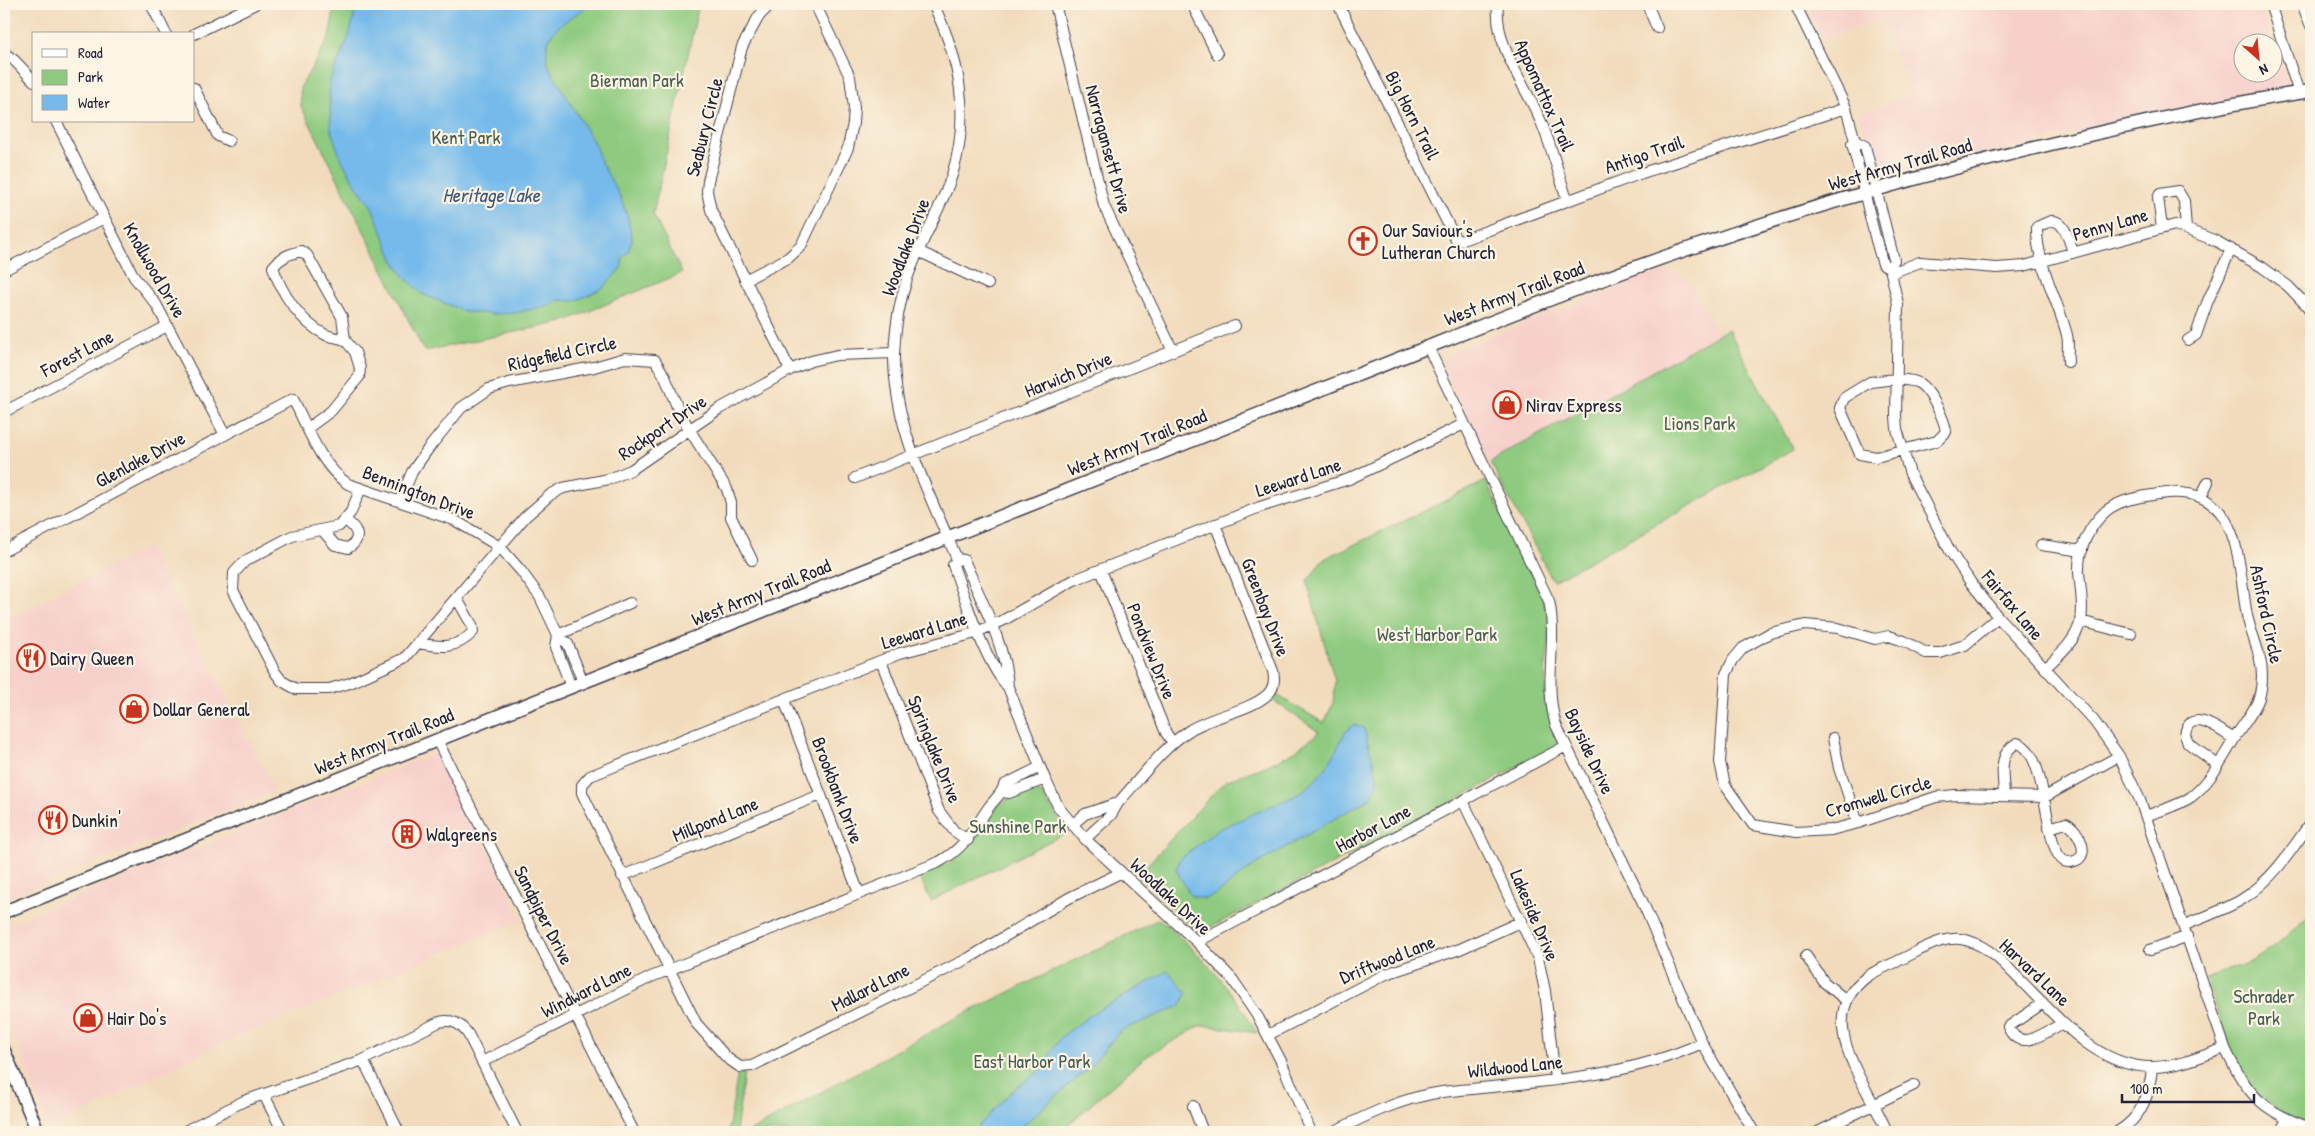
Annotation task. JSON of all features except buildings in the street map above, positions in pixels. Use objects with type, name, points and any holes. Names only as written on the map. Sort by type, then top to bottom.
[{"type":"main road","name":"West Army Trail Road","points":[[4,912],[1428,347],[1670,255],[1864,193],[2017,152],[2126,126],[2305,92]]},
{"type":"main road","points":[[4,1051],[38,1132]]},
{"type":"street","points":[[151,4],[165,32]]},
{"type":"street","points":[[195,34],[255,4]]},
{"type":"street","name":"Seabury Circle","points":[[771,4],[759,16],[742,47],[707,191],[711,210],[790,370]]},
{"type":"street","points":[[746,280],[788,258],[801,246],[848,148],[854,107],[850,77],[815,4]]},
{"type":"street","name":"Woodlake Drive","points":[[932,4],[956,60],[961,89],[962,119],[960,141],[952,176],[906,280],[900,306],[894,354],[898,403],[914,454],[957,558],[964,560],[991,626],[1007,675],[1008,687],[1045,779],[1059,808],[1085,839],[1225,970],[1240,989],[1268,1035],[1289,1077],[1310,1132]]},
{"type":"street","name":"Narragansett Drive","points":[[1055,4],[1104,206],[1173,351]]},
{"type":"street","points":[[1192,4],[1217,54]]},
{"type":"street","name":"Big Horn Trail","points":[[1338,4],[1457,242]]},
{"type":"street","name":"Appomattox Trail","points":[[1498,4],[1498,22],[1501,39],[1542,122],[1567,200]]},
{"type":"street","points":[[1647,4],[1657,28]]},
{"type":"street","points":[[1795,4],[1846,108],[1855,141]]},
{"type":"street","points":[[2270,4],[2305,92]]},
{"type":"street","points":[[2302,4],[2311,26]]},
{"type":"street","points":[[4,53],[14,60],[32,79]]},
{"type":"street","points":[[195,90],[218,136],[229,141]]},
{"type":"street","name":"Antigo Trail","points":[[1457,242],[1567,200],[1706,152],[1846,108]]},
{"type":"street","name":"Knollwood Drive","points":[[56,122],[134,277],[156,304],[225,435]]},
{"type":"street","name":"Fairfax Lane","points":[[1891,270],[1883,264],[1867,213],[1852,144],[1855,141],[1865,146],[1894,260],[1891,270],[1898,304],[1896,416],[1902,449],[1917,490],[1950,551],[1971,583],[1998,617],[2094,721],[2119,756],[2134,785],[2146,816],[2185,925],[2225,1048],[2235,1069],[2250,1092],[2266,1107],[2287,1120],[2311,1128]]},
{"type":"street","points":[[2162,228],[2158,198],[2160,194],[2178,191],[2184,201],[2186,229]]},
{"type":"street","points":[[4,270],[104,218]]},
{"type":"street","points":[[2068,362],[2068,336],[2043,262],[2037,236],[2037,227],[2049,221],[2056,221],[2061,224],[2074,253]]},
{"type":"street","name":"Penny Lane","points":[[1891,270],[1920,262],[1997,268],[2019,267],[2043,262],[2175,224],[2231,249],[2276,276],[2310,308]]},
{"type":"street","points":[[2188,340],[2196,335],[2207,303],[2231,249]]},
{"type":"street","points":[[308,428],[331,411],[359,377],[358,357],[345,340],[342,317],[308,255],[301,251],[287,255],[273,267],[282,290],[305,319],[326,335],[345,340]]},
{"type":"street","points":[[918,251],[988,284]]},
{"type":"street","name":"Forest Lane","points":[[4,412],[168,326]]},
{"type":"street","name":"Harwich Drive","points":[[855,478],[1236,326]]},
{"type":"street","name":"Bayside Drive","points":[[1428,347],[1549,601],[1554,632],[1549,699],[1556,725],[1643,903],[1702,1042],[1754,1132]]},
{"type":"street","name":"Rockport Drive","points":[[345,520],[339,526],[323,531],[292,536],[245,561],[234,573],[233,590],[260,642],[282,681],[296,689],[329,689],[350,683],[405,658],[534,507],[550,495],[563,488],[624,474],[719,409],[790,370],[811,361],[837,355],[894,354]]},
{"type":"street","name":"Ridgefield Circle","points":[[400,502],[412,472],[454,416],[476,396],[505,384],[594,367],[625,358],[655,360],[689,429],[728,489],[731,516],[752,560]]},
{"type":"street","points":[[1896,379],[1918,382],[1927,390],[1946,424],[1946,432],[1937,441],[1876,457],[1860,454],[1840,408],[1844,398],[1870,382],[1896,379]]},
{"type":"street","name":"Glenlake Drive","points":[[4,551],[293,399]]},
{"type":"street","name":"Bennington Drive","points":[[293,399],[329,468],[348,484],[454,520],[500,547],[534,588],[558,635],[568,644],[577,685]]},
{"type":"street","name":"Leeward Lane","points":[[670,969],[582,793],[585,780],[881,661],[991,626],[1031,606],[1074,580],[1260,507],[1349,479],[1464,424]]},
{"type":"street","points":[[2045,668],[2068,645],[2080,621],[2082,605],[2079,560],[2090,529],[2106,511],[2121,502],[2133,498],[2176,493],[2202,497],[2208,482]]},
{"type":"street","points":[[323,531],[335,545],[348,548],[356,540],[358,534],[352,524],[345,520],[361,488]]},
{"type":"street","name":"Ashford Circle","points":[[2146,816],[2178,804],[2192,796],[2204,785],[2258,698],[2262,677],[2261,664],[2247,616],[2232,530],[2214,505],[2202,497]]},
{"type":"street","name":"Greenbay Drive","points":[[1085,839],[1111,815],[1118,803],[1172,744],[1198,725],[1259,701],[1270,692],[1273,685],[1273,671],[1215,524]]},
{"type":"street","points":[[2042,545],[2082,551]]},
{"type":"street","name":"Woodlake Drive","points":[[957,558],[952,565],[978,631],[999,678],[1008,687]]},
{"type":"street","name":"Pondview Drive","points":[[1100,570],[1166,734],[1172,744]]},
{"type":"street","points":[[417,644],[445,647],[466,639],[473,632],[472,625],[457,599]]},
{"type":"street","points":[[558,635],[630,603]]},
{"type":"street","name":"Cromwell Circle","points":[[1998,617],[1965,645],[1940,654],[1926,654],[1904,641],[1889,636],[1875,639],[1838,628],[1805,625],[1780,630],[1758,638],[1743,648],[1733,660],[1726,674],[1721,770],[1728,790],[1753,825],[1796,832],[1831,830],[1936,797],[1954,795],[2046,798]]},
{"type":"street","points":[[2080,621],[2132,634]]},
{"type":"street","name":"Springlake Drive","points":[[881,661],[940,811],[954,831],[968,840]]},
{"type":"street","name":"Brookbank Drive","points":[[784,700],[859,893]]},
{"type":"street","points":[[2218,765],[2188,742],[2185,735],[2188,725],[2202,720],[2234,739]]},
{"type":"street","points":[[1833,738],[1839,768],[1858,823]]},
{"type":"street","name":"Sandpiper Drive","points":[[437,740],[634,1132]]},
{"type":"street","points":[[2004,796],[2003,756],[2008,748],[2017,743],[2024,745],[2029,752],[2046,798],[2049,828]]},
{"type":"street","name":"Harbor Lane","points":[[1196,942],[1566,746]]},
{"type":"street","points":[[2046,798],[2119,756]]},
{"type":"street","name":"Windward Lane","points":[[482,1062],[670,969],[939,862],[957,851],[968,840],[990,805],[1003,792],[1004,785],[1040,767]]},
{"type":"street","points":[[1003,792],[1010,793],[1045,779]]},
{"type":"street","name":"Millpond Lane","points":[[622,876],[820,795]]},
{"type":"street","name":"Lakeside Drive","points":[[1463,801],[1535,950],[1542,976],[1555,1079]]},
{"type":"street","name":"Greenbay Drive","points":[[1072,825],[1085,814],[1118,803]]},
{"type":"street","points":[[2185,925],[2232,905],[2261,885],[2280,865],[2311,822]]},
{"type":"street","name":"Mallard Lane","points":[[670,969],[701,1030],[727,1058],[740,1067],[752,1066],[969,958],[1069,898],[1120,873]]},
{"type":"street","name":"Driftwood Lane","points":[[1268,1035],[1386,974],[1460,949],[1522,921]]},
{"type":"street","points":[[2150,950],[2188,936]]},
{"type":"street","name":"Harvard Lane","points":[[1847,1001],[1869,976],[1945,939],[1968,940],[1988,950],[2078,1038],[2097,1051],[2131,1065],[2152,1067],[2178,1064],[2225,1048]]},
{"type":"street","points":[[1806,956],[1824,982],[1847,1001],[1842,1026],[1843,1039],[1887,1132]]},
{"type":"street","points":[[2043,1003],[2008,1027],[2013,1037],[2020,1041],[2028,1040],[2063,1023]]},
{"type":"street","points":[[183,1132],[244,1101],[362,1060],[432,1026],[451,1021],[465,1030],[517,1132]]},
{"type":"street","name":"Wildwood Lane","points":[[1333,1132],[1381,1108],[1415,1096],[1634,1068],[1674,1056],[1702,1042]]},
{"type":"street","points":[[362,1060],[399,1132]]},
{"type":"street","points":[[2116,1132],[2134,1119],[2144,1104],[2151,1084],[2152,1067]]},
{"type":"street","points":[[1818,1132],[1914,1085]]},
{"type":"street","points":[[264,1095],[283,1132]]},
{"type":"street","points":[[1193,1106],[1203,1132]]},
{"type":"street","points":[[2280,1132],[2287,1120]]},
{"type":"shaded area","points":[[1804,4],[2256,4],[2268,32],[2232,32],[2232,82],[2282,82],[2282,66],[2291,89],[2125,121],[1969,158],[1886,171],[1874,159],[1858,113],[1913,95],[1882,20],[1824,38]]},
{"type":"shaded area","points":[[1667,271],[1683,275],[1688,280],[1718,334],[1490,462],[1446,373],[1444,364],[1449,355],[1455,350],[1658,272]]},
{"type":"shaded area","points":[[148,547],[275,791],[4,899],[4,622]]},
{"type":"shaded area","points":[[439,752],[522,920],[211,1048],[51,1129],[4,1013],[4,926]]},
{"type":"green space","name":"Heritage Lake","points":[[335,4],[699,4],[653,214],[682,273],[563,322],[424,351],[301,106],[300,88],[329,38]]},
{"type":"green space","name":"Lions Park","points":[[1728,329],[1793,449],[1553,581],[1490,462]]},
{"type":"green space","name":"West Harbor Park","points":[[1486,481],[1542,596],[1548,616],[1549,643],[1545,672],[1546,704],[1557,743],[1556,747],[1204,931],[1195,930],[1137,876],[1225,781],[1268,765],[1295,751],[1319,732],[1271,699],[1275,694],[1324,723],[1333,703],[1335,681],[1307,582],[1322,560]]},
{"type":"green space","name":"Sunshine Park","points":[[1031,791],[1041,793],[1068,832],[931,901],[919,876],[945,865],[960,855],[973,842],[996,808],[1008,800]]},
{"type":"green space","name":"Schrader Park","points":[[2311,914],[2311,1125],[2288,1118],[2260,1097],[2242,1076],[2228,1048],[2206,978],[2253,961],[2276,945]]},
{"type":"green space","name":"East Harbor Park","points":[[1159,919],[1188,944],[1214,971],[1237,1001],[1257,1033],[1202,1025],[1145,1057],[1060,1132],[749,1132],[950,1021]]},
{"type":"green space","points":[[738,1072],[744,1073],[736,1132],[728,1132]]},
{"type":"water","name":"Heritage Lake","points":[[354,4],[591,4],[556,29],[547,44],[547,55],[549,67],[594,143],[602,164],[620,196],[628,218],[632,240],[628,252],[623,257],[621,268],[604,287],[574,301],[558,300],[550,305],[515,313],[493,314],[466,312],[422,294],[404,276],[393,259],[372,207],[356,185],[340,157],[331,130],[329,83],[349,36],[354,17]]},
{"type":"water","points":[[1353,725],[1364,728],[1378,780],[1372,797],[1250,868],[1217,894],[1204,899],[1191,896],[1176,870],[1180,859],[1217,830],[1299,794],[1327,766],[1344,735]]},
{"type":"water","points":[[1168,971],[1187,993],[1180,1006],[1120,1031],[1090,1067],[1015,1132],[973,1132],[1010,1093],[1040,1070],[1061,1037],[1092,1014]]},
{"type":"place","name":"Our Saviour's Lutheran Church","points":[[1363,241]]},
{"type":"place","name":"Nirav Express","points":[[1507,405]]},
{"type":"place","name":"Dairy Queen","points":[[31,658]]},
{"type":"place","name":"Dollar General","points":[[134,709]]},
{"type":"place","name":"Dunkin'","points":[[53,820]]},
{"type":"place","name":"Walgreens","points":[[407,834]]},
{"type":"place","name":"Hair Do's","points":[[88,1018]]},
{"type":"park label","name":"Bierman Park","points":[[637,80]]},
{"type":"park label","name":"Kent Park","points":[[466,137]]}]
